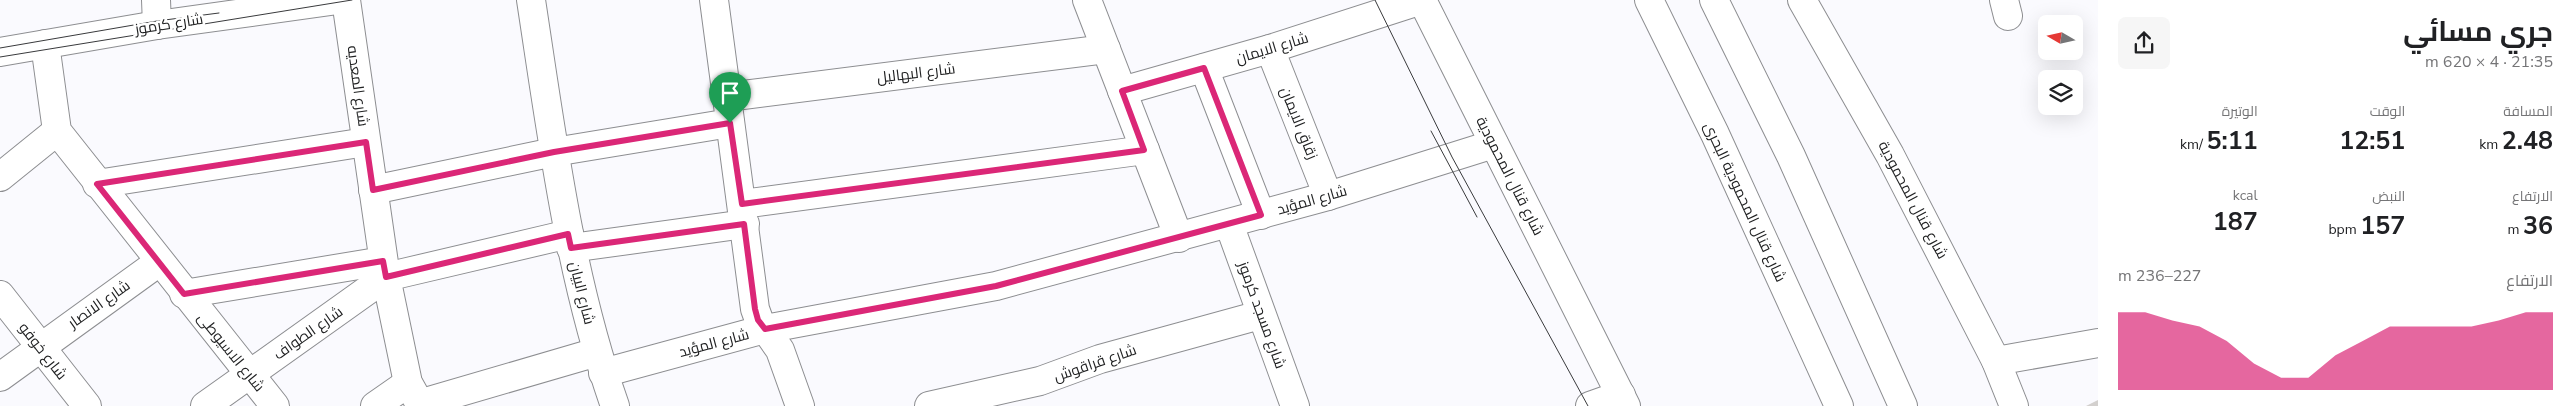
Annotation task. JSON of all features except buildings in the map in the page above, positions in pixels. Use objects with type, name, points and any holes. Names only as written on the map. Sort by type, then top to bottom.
[{"type":"street","name":"شارع كرموز","points":[[0,52],[45,44],[156,12],[338,0]]},
{"type":"street","name":"شارع المعديه","points":[[346,0],[385,269],[416,398]]},
{"type":"street","name":"شارع البيان","points":[[531,0],[554,152],[570,241],[600,362],[615,406]]},
{"type":"street","points":[[714,0],[755,309],[758,320],[780,350],[800,406]]},
{"type":"street","points":[[1087,0],[1179,238]]},
{"type":"street","name":"شارع قنال المحمودية","points":[[1422,0],[1623,400]]},
{"type":"street","name":"شارع الايمان","points":[[1122,91],[1270,49],[1422,0]]},
{"type":"street","name":"شارع قنال المحمودية البحرى","points":[[1649,0],[1715,134],[1839,406]]},
{"type":"street","points":[[1714,0],[1791,156],[1903,406]]},
{"type":"street","name":"شارع قنال المحمودية","points":[[1802,0],[1890,155],[1996,361],[2014,406]]},
{"type":"street","name":"شارع الاسيوطى","points":[[45,44],[57,131],[184,294],[275,406]]},
{"type":"street","name":"شارع البهاليل","points":[[373,190],[554,152],[728,110],[1106,49]]},
{"type":"street","name":"زقاق الايمان","points":[[1270,49],[1328,196]]},
{"type":"street","points":[[1204,68],[1261,215]]},
{"type":"street","points":[[0,177],[57,131]]},
{"type":"street","points":[[97,184],[366,142]]},
{"type":"street","name":"شارع المؤيد","points":[[375,406],[765,329],[996,286],[1179,238],[1328,196],[1494,144]]},
{"type":"street","points":[[184,294],[385,269],[1144,150]]},
{"type":"street","name":"شارع مسجد كرموز","points":[[1229,224],[1289,404]]},
{"type":"street","name":"شارع الانصار","points":[[0,376],[159,262]]},
{"type":"street","name":"شارع الطواف","points":[[205,406],[249,375],[385,269]]},
{"type":"street","name":"شارع خوفو","points":[[0,295],[87,406]]},
{"type":"street","name":"شارع قراقوش","points":[[929,406],[1040,381],[1100,359],[1260,315]]},
{"type":"street","points":[[1996,361],[2098,343]]},
{"type":"street","points":[[1590,406],[1623,400]]},
{"type":"tram line","points":[[0,57],[352,0]]},
{"type":"tram line","points":[[1375,0],[1452,157],[1588,406]]},
{"type":"tram line","points":[[0,48],[157,21],[219,13]]},
{"type":"tram line","points":[[1431,131],[1477,217]]},
{"type":"route","points":[[1204,68],[1261,215],[996,286],[765,329],[758,320],[755,309],[744,224],[571,248],[568,234],[386,277],[383,261],[184,294],[97,184],[366,142],[373,190],[554,152],[730,123],[742,204],[1144,150],[1122,91],[1204,68]]}]
